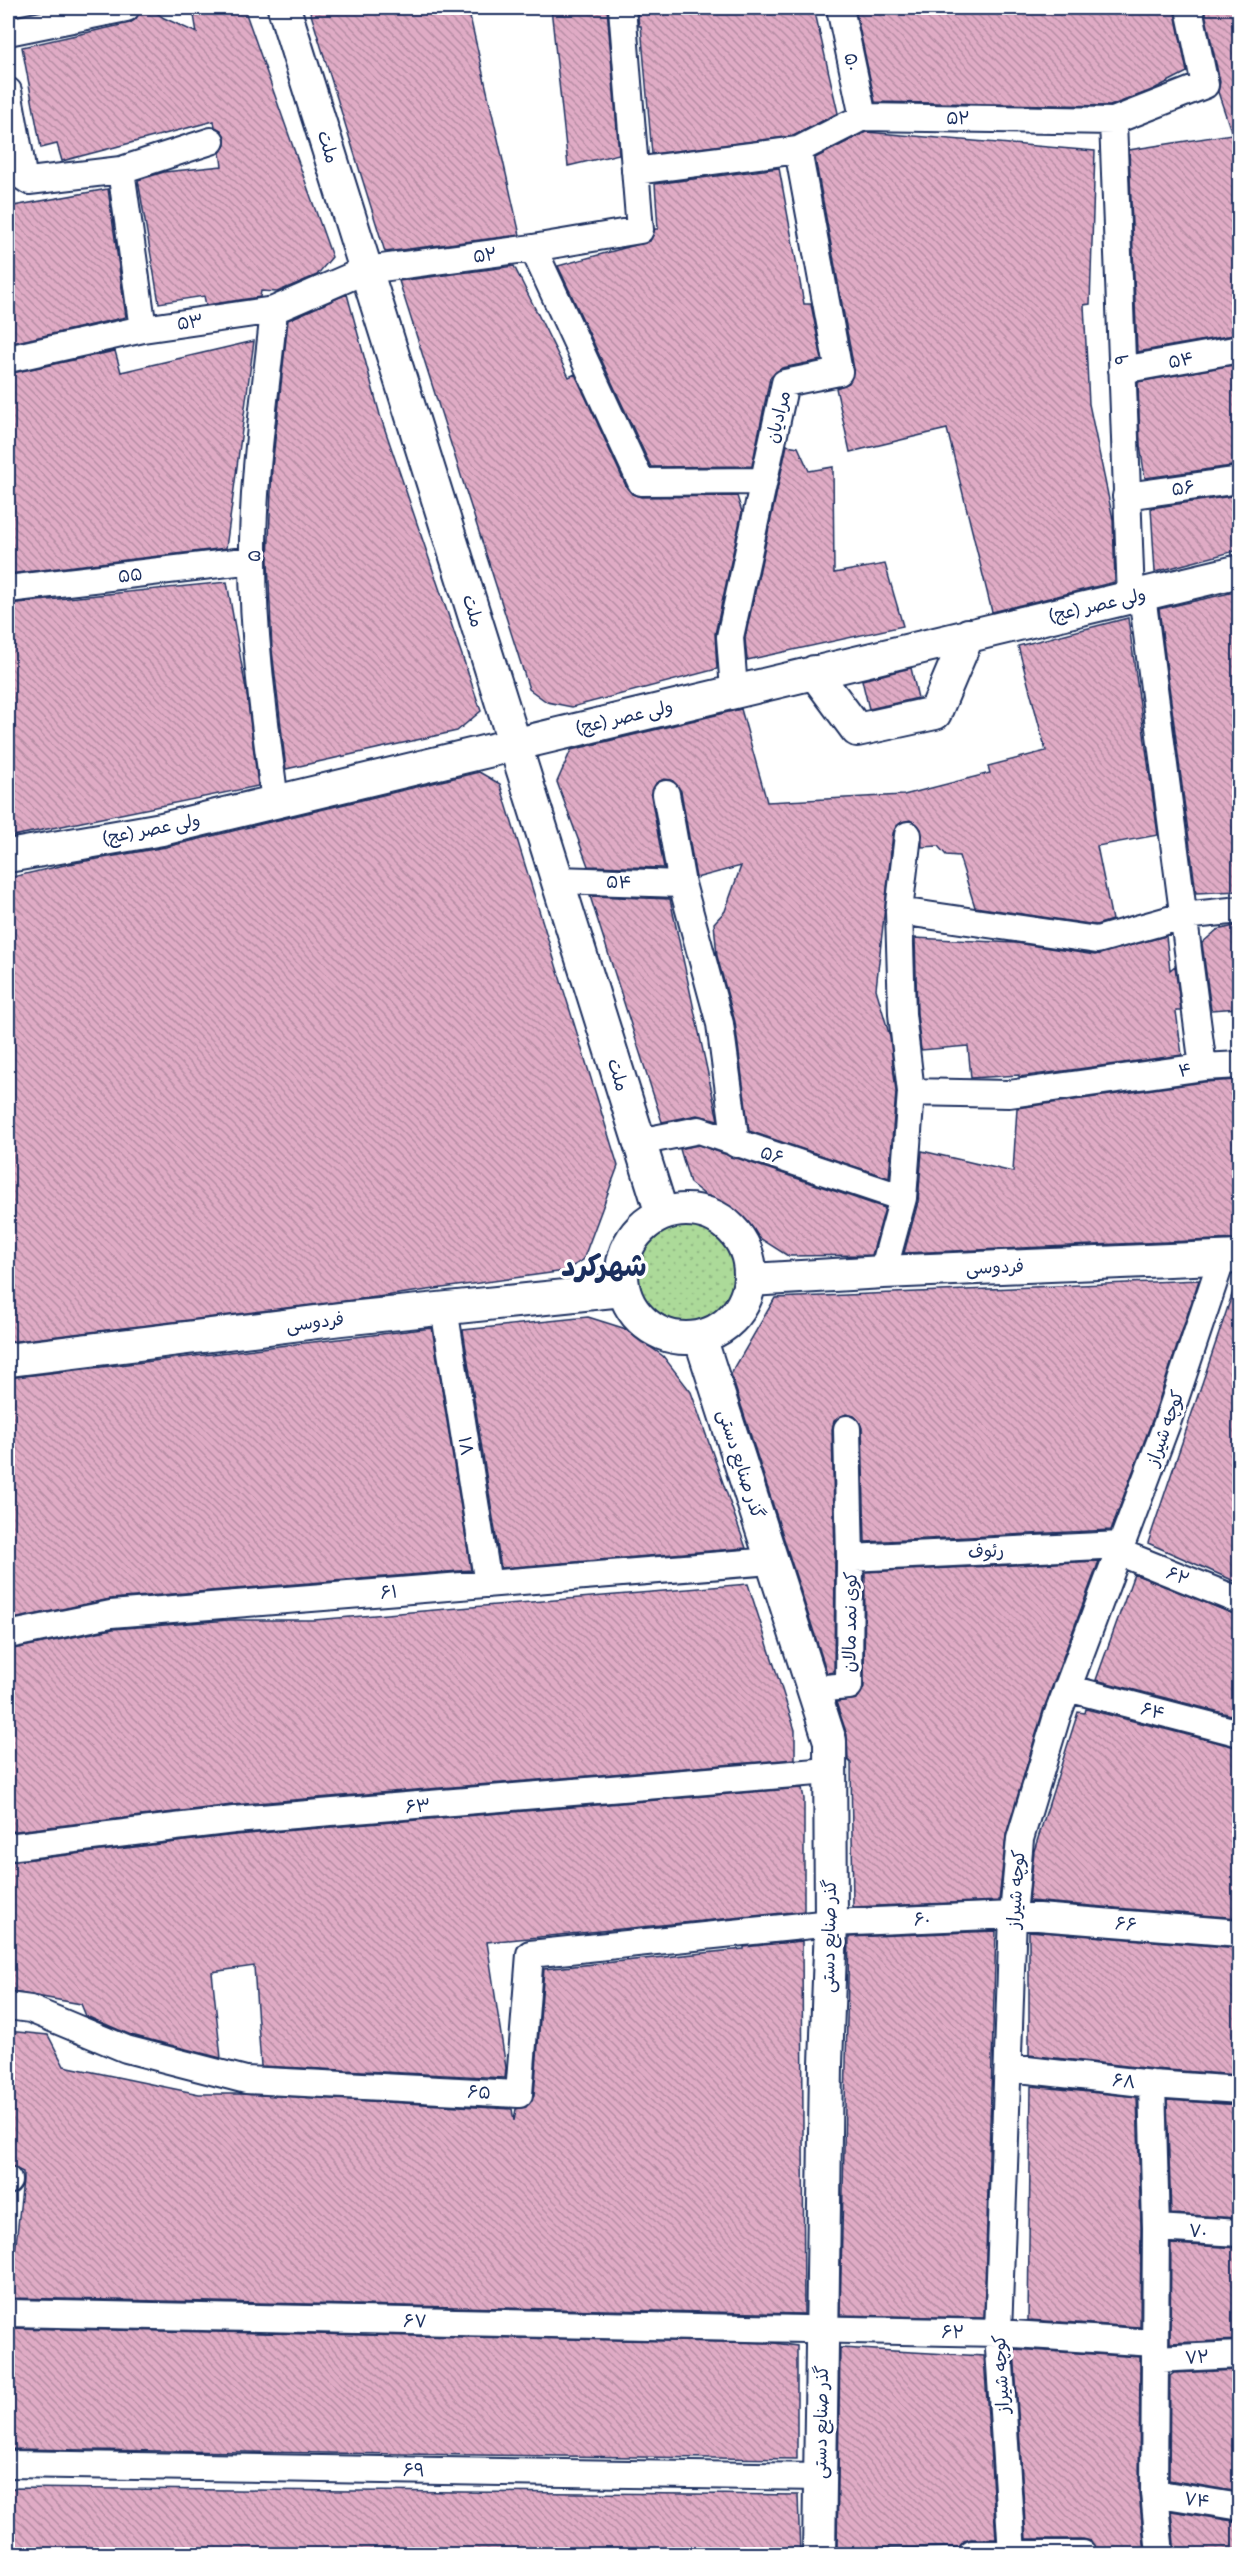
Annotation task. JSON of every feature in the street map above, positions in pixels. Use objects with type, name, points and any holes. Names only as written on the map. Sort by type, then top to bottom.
[{"type":"main road","name":"ملت","points":[[284,8],[662,1214]]},
{"type":"main road","name":"ولی عصر (عج)","points":[[8,856],[162,829],[1239,571]]},
{"type":"main road","points":[[814,672],[857,730],[935,713],[968,635]]},
{"type":"main road","points":[[683,1209],[705,1212],[724,1222],[740,1238],[748,1258],[750,1280],[743,1303],[729,1322],[715,1332],[700,1337],[680,1338],[661,1334],[644,1323],[631,1308],[623,1290],[621,1271],[625,1253],[640,1230],[662,1214],[683,1209]]},
{"type":"main road","name":"فردوسی","points":[[750,1280],[1231,1257]]},
{"type":"main road","name":"فردوسی","points":[[8,1360],[444,1308],[623,1290]]},
{"type":"main road","name":"گذر صنایع دستی","points":[[700,1337],[830,1742],[831,1923],[826,2064],[819,2554]]},
{"type":"street","points":[[8,32],[126,8]]},
{"type":"street","points":[[622,8],[635,171]]},
{"type":"street","name":"۵۰","points":[[840,8],[863,117]]},
{"type":"street","name":"۵۲","points":[[366,270],[533,249],[640,231],[635,171],[798,150],[863,117],[1113,121],[1205,85],[1190,8]]},
{"type":"street","points":[[8,91],[14,158],[23,177],[29,181],[121,170],[211,141]]},
{"type":"street","name":"۹","points":[[1113,121],[1126,496],[1136,596]]},
{"type":"street","name":"مرادیان","points":[[735,690],[730,637],[785,383],[839,372],[798,150]]},
{"type":"street","points":[[121,170],[143,329]]},
{"type":"street","points":[[533,249],[641,482],[762,481]]},
{"type":"street","name":"۵۳","points":[[8,359],[143,329],[274,310],[366,270]]},
{"type":"street","name":"۵","points":[[274,310],[258,468],[253,560],[257,660],[275,802]]},
{"type":"street","name":"۵۴","points":[[1122,370],[1239,350]]},
{"type":"street","name":"۵۶","points":[[1126,496],[1239,480]]},
{"type":"street","name":"۵۵","points":[[8,589],[253,560]]},
{"type":"street","name":"۴","points":[[912,1092],[1009,1094],[1203,1067],[1136,596]]},
{"type":"street","points":[[666,794],[682,884],[720,1024],[736,1144]]},
{"type":"street","points":[[884,1272],[903,1197],[912,1092],[902,1014],[899,911],[908,835]]},
{"type":"street","name":"۵۴","points":[[557,879],[682,884]]},
{"type":"street","points":[[899,911],[1097,940],[1183,916],[1239,910]]},
{"type":"street","points":[[1203,1067],[1239,1065]]},
{"type":"street","name":"۵۶","points":[[639,1142],[699,1130],[903,1197]]},
{"type":"street","name":"کوچه شیراز","points":[[1012,2554],[998,2333],[1010,2068],[1013,1915],[1020,1839],[1067,1688],[1231,1257]]},
{"type":"street","name":"۱۸","points":[[444,1308],[488,1584]]},
{"type":"street","points":[[847,1429],[850,1558]]},
{"type":"street","name":"رئوف","points":[[850,1558],[1121,1545]]},
{"type":"street","name":"۶۲","points":[[1121,1545],[1126,1555],[1239,1601]]},
{"type":"street","name":"کوی نمد مالان","points":[[813,1689],[849,1686],[850,1558]]},
{"type":"street","name":"۶۱","points":[[8,1635],[111,1614],[772,1561]]},
{"type":"street","name":"۶۴","points":[[1067,1688],[1239,1733]]},
{"type":"street","name":"۶۳","points":[[8,1847],[234,1820],[829,1771]]},
{"type":"street","name":"۶۰","points":[[831,1923],[1013,1915]]},
{"type":"street","name":"۶۶","points":[[1013,1915],[1239,1933]]},
{"type":"street","name":"۶۵","points":[[8,2006],[30,2009],[126,2049],[246,2080],[519,2094],[530,1954],[831,1923]]},
{"type":"street","name":"۶۸","points":[[1010,2068],[1152,2084],[1239,2090]]},
{"type":"street","points":[[1152,2084],[1156,2228],[1154,2493],[1160,2554]]},
{"type":"street","name":"۷۰","points":[[1156,2228],[1239,2233]]},
{"type":"street","name":"۶۷","points":[[8,2313],[823,2328]]},
{"type":"street","name":"۶۲","points":[[823,2328],[998,2333],[1155,2351]]},
{"type":"street","name":"۷۲","points":[[1155,2351],[1239,2355]]},
{"type":"street","name":"۶۹","points":[[8,2464],[820,2476]]},
{"type":"street","name":"۷۴","points":[[1154,2493],[1239,2507]]},
{"type":"street","points":[[972,2554],[1083,2554]]},
{"type":"green space","points":[[677,1225],[695,1225],[713,1233],[726,1246],[734,1264],[731,1292],[713,1313],[695,1321],[677,1321],[659,1313],[646,1300],[638,1282],[638,1264],[646,1246],[659,1233]]},
{"type":"building","points":[[141,8],[150,8],[164,18],[197,33],[194,15],[244,8],[332,257],[317,275],[277,292],[261,291],[260,297],[206,305],[204,296],[159,303],[138,180],[164,172],[222,166],[220,153],[225,145],[225,137],[221,130],[215,127],[214,121],[62,161],[57,144],[41,148],[22,47],[130,23],[136,19]]},
{"type":"building","points":[[309,8],[468,8],[520,235],[385,252]]},
{"type":"building","points":[[551,8],[607,8],[619,154],[568,166]]},
{"type":"building","points":[[637,8],[814,8],[838,113],[793,136],[652,154],[641,26],[639,26]]},
{"type":"building","points":[[855,8],[1174,8],[1187,72],[1152,90],[1110,106],[875,102]]},
{"type":"building","points":[[1204,8],[1239,8],[1239,334],[1137,352],[1129,150],[1232,134],[1218,92],[1220,82]]},
{"type":"building","points":[[866,132],[1095,151],[1090,304],[1084,305],[1089,404],[1113,519],[1115,582],[992,612],[947,429],[850,452],[836,388],[849,383],[854,369],[815,158]]},
{"type":"building","points":[[779,168],[804,304],[811,304],[822,360],[782,368],[770,378],[752,466],[651,467],[558,266],[650,241],[655,229],[658,229],[655,184]]},
{"type":"building","points":[[108,189],[126,317],[8,344],[8,207]]},
{"type":"building","points":[[514,266],[569,377],[575,374],[627,488],[632,494],[641,497],[737,496],[742,512],[715,634],[717,669],[572,707],[547,702],[529,689],[399,281]]},
{"type":"building","points":[[347,294],[380,415],[481,711],[457,731],[286,769],[272,650],[268,561],[272,468],[288,320]]},
{"type":"building","points":[[254,341],[226,548],[8,574],[8,374],[115,351],[121,372]]},
{"type":"building","points":[[1239,364],[1239,465],[1145,478],[1140,445],[1138,382]]},
{"type":"building","points":[[787,445],[798,447],[809,471],[833,467],[834,573],[885,564],[903,626],[747,660],[745,638]]},
{"type":"building","points":[[1239,495],[1239,550],[1155,572],[1151,508]]},
{"type":"building","points":[[227,582],[247,695],[258,786],[8,837],[8,604]]},
{"type":"building","points":[[1239,591],[1239,891],[1196,893],[1159,609]]},
{"type":"building","points":[[1128,618],[1158,835],[1097,846],[1112,920],[1096,925],[975,907],[959,856],[946,855],[938,846],[922,847],[921,829],[910,820],[902,822],[893,833],[876,989],[890,1037],[896,1092],[889,1178],[749,1131],[735,1022],[717,956],[714,923],[725,911],[741,866],[696,878],[681,791],[672,780],[664,779],[656,783],[651,796],[664,868],[588,866],[557,782],[571,750],[741,709],[767,802],[904,795],[990,773],[988,766],[1046,751],[1018,646]]},
{"type":"building","points":[[911,668],[918,698],[869,709],[862,680]]},
{"type":"building","points":[[479,772],[500,784],[618,1166],[583,1260],[565,1271],[377,1297],[8,1342],[8,878],[69,864],[166,847]]},
{"type":"building","points":[[590,896],[670,899],[718,1120],[697,1115],[662,1122]]},
{"type":"building","points":[[1239,925],[1239,1008],[1211,1010],[1202,943],[1217,930]]},
{"type":"building","points":[[1166,936],[1170,970],[1175,966],[1181,1011],[1176,1011],[1182,1055],[1019,1077],[1019,1075],[971,1078],[968,1046],[921,1050],[917,1013],[915,938],[1016,943],[1095,955]]},
{"type":"building","points":[[1238,1080],[1239,1239],[904,1253],[918,1202],[922,1151],[1013,1172],[1017,1108],[1204,1082]]},
{"type":"building","points":[[698,1145],[885,1208],[872,1255],[788,1256],[761,1239],[690,1183],[680,1149]]},
{"type":"building","points":[[1199,1280],[1153,1418],[1111,1530],[865,1542],[862,1428],[854,1416],[846,1414],[834,1421],[832,1429],[835,1558],[834,1672],[827,1673],[731,1374],[775,1298]]},
{"type":"building","points":[[1237,1280],[1239,1281],[1239,1583],[1148,1543]]},
{"type":"building","points":[[588,1317],[623,1328],[663,1356],[691,1392],[746,1548],[501,1568],[463,1330]]},
{"type":"building","points":[[432,1328],[471,1570],[110,1599],[8,1620],[8,1378]]},
{"type":"building","points":[[1099,1561],[1043,1711],[1006,1835],[999,1901],[853,1907],[851,1763],[848,1760],[847,1735],[836,1702],[857,1699],[864,1687],[865,1572]]},
{"type":"building","points":[[1134,1574],[1239,1616],[1239,1717],[1096,1680]]},
{"type":"building","points":[[748,1584],[795,1730],[795,1759],[232,1805],[8,1832],[8,1650],[113,1629],[229,1620],[314,1620]]},
{"type":"building","points":[[1086,1709],[1239,1748],[1239,1918],[1029,1901],[1034,1851],[1078,1712],[1085,1713]]},
{"type":"building","points":[[802,1788],[804,1799],[804,1911],[487,1942],[506,2068],[505,2078],[261,2066],[254,1966],[212,1972],[221,2058],[131,2035],[86,2016],[81,2004],[8,1991],[8,1862],[236,1835]]},
{"type":"building","points":[[996,1931],[984,2318],[840,2315],[849,1937]]},
{"type":"building","points":[[1029,1931],[1239,1948],[1239,2075],[1153,2069],[1029,2055]]},
{"type":"building","points":[[802,1941],[804,2314],[10,2298],[23,2172],[8,2165],[8,2031],[48,2035],[64,2066],[199,2094],[241,2094],[512,2109],[514,2121],[516,2109],[526,2107],[534,2095],[544,1969]]},
{"type":"building","points":[[1031,2086],[1137,2097],[1141,2228],[1140,2327],[1028,2320]]},
{"type":"building","points":[[1167,2100],[1239,2105],[1239,2218],[1171,2214]]},
{"type":"building","points":[[1171,2244],[1239,2248],[1239,2340],[1170,2343]]},
{"type":"building","points":[[8,2328],[774,2343],[797,2346],[797,2459],[8,2449]]},
{"type":"building","points":[[840,2348],[984,2356],[996,2539],[971,2539],[964,2541],[959,2547],[837,2549]]},
{"type":"building","points":[[1014,2349],[1140,2357],[1139,2493],[1145,2554],[1097,2552],[1091,2541],[1083,2539],[1026,2539]]},
{"type":"building","points":[[1239,2370],[1239,2492],[1169,2480],[1170,2376],[1174,2373]]},
{"type":"building","points":[[8,2488],[798,2495],[800,2554],[8,2554]]},
{"type":"building","points":[[1171,2511],[1239,2522],[1239,2554],[1175,2554]]},
{"type":"district","name":"شهرکرد","points":[[604,1266]]}]
